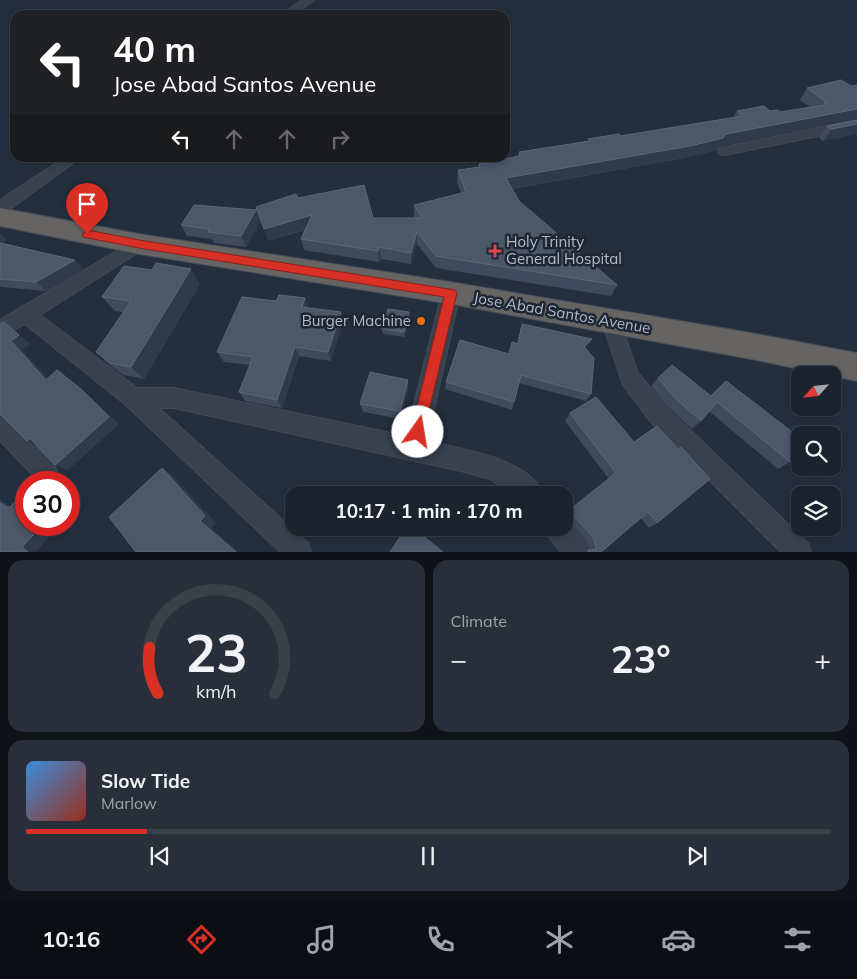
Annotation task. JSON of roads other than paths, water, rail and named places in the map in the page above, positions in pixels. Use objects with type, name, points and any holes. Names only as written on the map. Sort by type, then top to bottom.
[{"type":"highway","name":"Jose Abad Santos Avenue","points":[[0,217],[139,244],[451,293],[857,366]]},
{"type":"street","points":[[293,10],[308,0]]},
{"type":"street","points":[[725,151],[857,124]]},
{"type":"street","points":[[0,208],[67,162]]},
{"type":"street","points":[[0,330],[139,244]]},
{"type":"street","points":[[414,449],[451,293]]},
{"type":"street","points":[[25,314],[133,398],[299,552]]},
{"type":"street","points":[[611,322],[630,378],[658,414],[799,552]]},
{"type":"street","points":[[133,398],[174,398],[414,449],[494,469],[523,486]]},
{"type":"street","points":[[0,426],[45,471]]},
{"type":"street","points":[[564,536],[577,552]]},
{"type":"place","name":"Holy Trinity General Hospital","points":[[495,251]]},
{"type":"place","name":"Burger Machine","points":[[421,321]]}]
